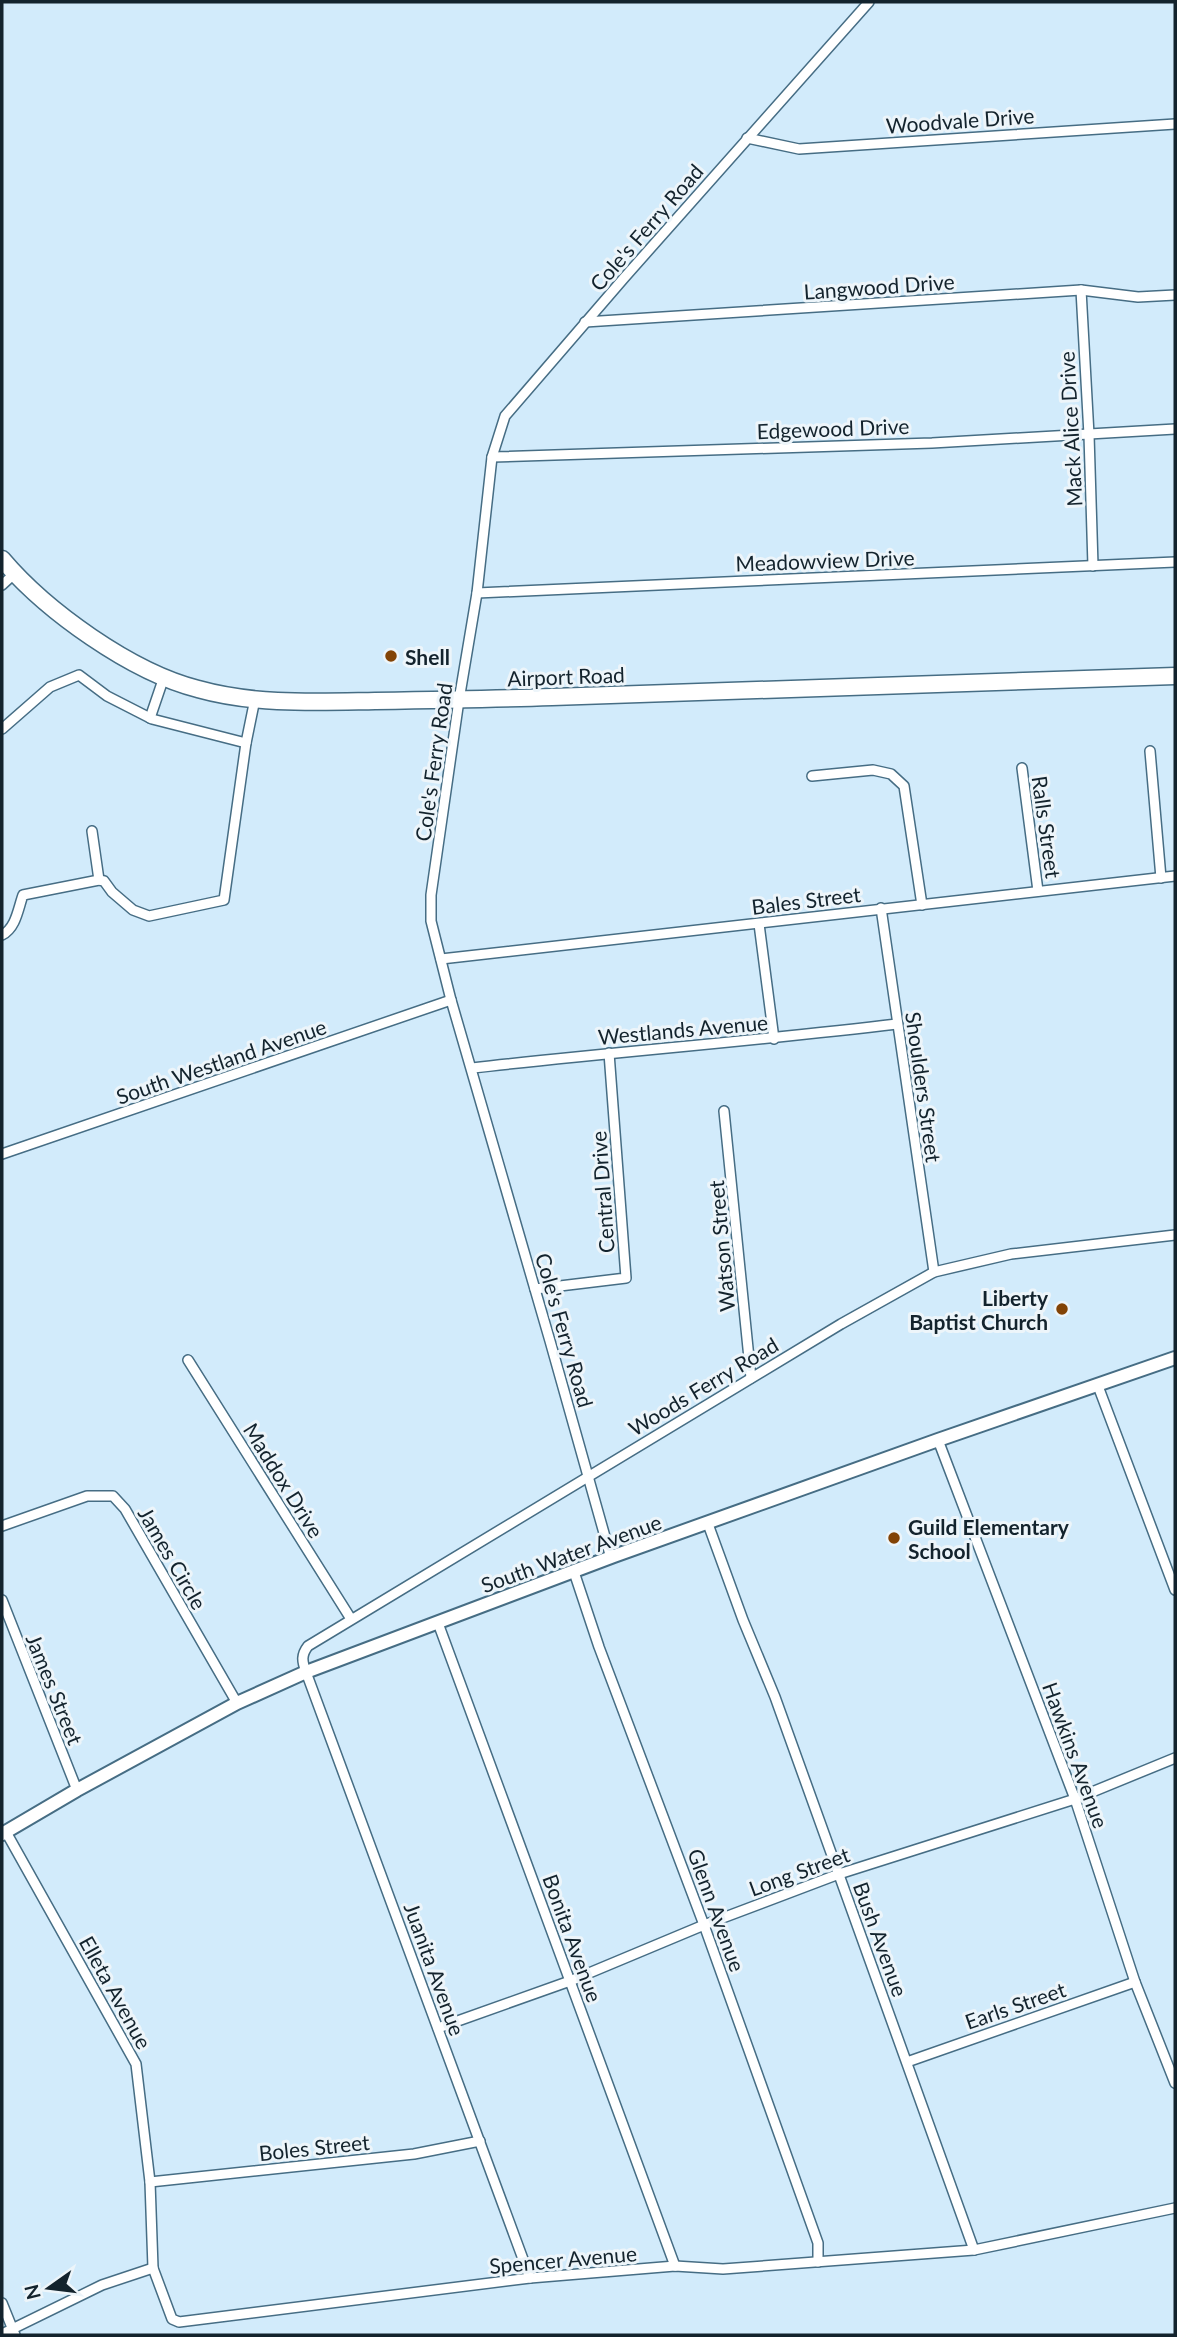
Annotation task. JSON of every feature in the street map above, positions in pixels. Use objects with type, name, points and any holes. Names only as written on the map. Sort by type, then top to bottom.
[{"type":"highway","name":"Airport Road","points":[[2,559],[14,574],[74,624],[133,662],[197,689],[237,698],[312,702],[459,700],[1175,676]]},
{"type":"main road","name":"South Water Avenue","points":[[4,1833],[76,1790],[237,1703],[306,1672],[611,1558],[1175,1358]]},
{"type":"street","name":"Cole's Ferry Road","points":[[611,1558],[451,1000],[431,921],[431,895],[477,593],[492,457],[505,416],[869,2]]},
{"type":"street","name":"Woodvale Drive","points":[[747,138],[799,149],[1175,124]]},
{"type":"street","name":"Langwood Drive","points":[[585,323],[1081,290],[1138,297],[1175,295]]},
{"type":"street","name":"Mack Alice Drive","points":[[1081,290],[1090,435],[1093,566]]},
{"type":"street","name":"Edgewood Drive","points":[[492,457],[918,443],[1175,429]]},
{"type":"street","name":"Meadowview Drive","points":[[477,593],[1175,562]]},
{"type":"street","points":[[2,585],[14,574]]},
{"type":"street","points":[[2,729],[50,687],[79,675],[107,696],[150,718],[246,743]]},
{"type":"street","points":[[150,718],[164,677]]},
{"type":"street","points":[[2,935],[13,923],[23,895],[99,880],[104,881],[112,892],[133,910],[149,916],[224,900],[246,743],[255,699]]},
{"type":"street","points":[[1150,751],[1161,878]]},
{"type":"street","name":"Ralls Street","points":[[1022,768],[1038,891]]},
{"type":"street","points":[[812,776],[873,770],[891,774],[904,786],[922,905]]},
{"type":"street","points":[[92,831],[99,880]]},
{"type":"street","name":"Bales Street","points":[[442,959],[1175,876]]},
{"type":"street","name":"Shoulders Street","points":[[881,908],[934,1272]]},
{"type":"street","points":[[759,924],[774,1039]]},
{"type":"street","name":"South Westland Avenue","points":[[2,1154],[451,1000]]},
{"type":"street","name":"Westlands Avenue","points":[[472,1068],[774,1039],[897,1024]]},
{"type":"street","name":"Central Drive","points":[[535,1289],[626,1278],[609,1053]]},
{"type":"street","name":"Watson Street","points":[[724,1111],[751,1378]]},
{"type":"street","name":"Woods Ferry Road","points":[[306,1672],[303,1653],[307,1646],[841,1324],[934,1272],[1012,1254],[1175,1235]]},
{"type":"street","name":"Maddox Drive","points":[[188,1360],[351,1619]]},
{"type":"street","points":[[1098,1386],[1175,1590]]},
{"type":"street","name":"Hawkins Avenue","points":[[938,1440],[1075,1799],[1136,1982],[1175,2083]]},
{"type":"street","name":"James Circle","points":[[2,1526],[87,1496],[113,1496],[125,1509],[237,1703]]},
{"type":"street","name":"Bush Avenue","points":[[708,1524],[775,1697],[974,2250]]},
{"type":"street","name":"Glenn Avenue","points":[[574,1572],[599,1647],[704,1925],[818,2243],[818,2262]]},
{"type":"street","name":"James Street","points":[[2,1600],[76,1790]]},
{"type":"street","name":"Bonita Avenue","points":[[438,1623],[675,2266]]},
{"type":"street","name":"Juanita Avenue","points":[[306,1672],[530,2278]]},
{"type":"street","name":"Long Street","points":[[438,2028],[570,1980],[839,1874],[1075,1799],[1175,1758]]},
{"type":"street","name":"Elleta Avenue","points":[[4,1833],[136,2064],[150,2182],[153,2267]]},
{"type":"street","name":"Earls Street","points":[[907,2062],[1136,1982]]},
{"type":"street","name":"Boles Street","points":[[150,2182],[414,2154],[480,2141]]},
{"type":"street","name":"Spencer Avenue","points":[[153,2267],[168,2311],[172,2319],[179,2322],[530,2278],[675,2266],[723,2269],[974,2250],[1175,2208]]},
{"type":"street","points":[[2,2334],[14,2332],[102,2285],[153,2267]]},
{"type":"street","points":[[2,2303],[14,2332]]},
{"type":"place","name":"Shell","points":[[391,656]]},
{"type":"place","name":"Liberty Baptist Church","points":[[1062,1309]]},
{"type":"place","name":"Guild Elementary School","points":[[894,1538]]}]
